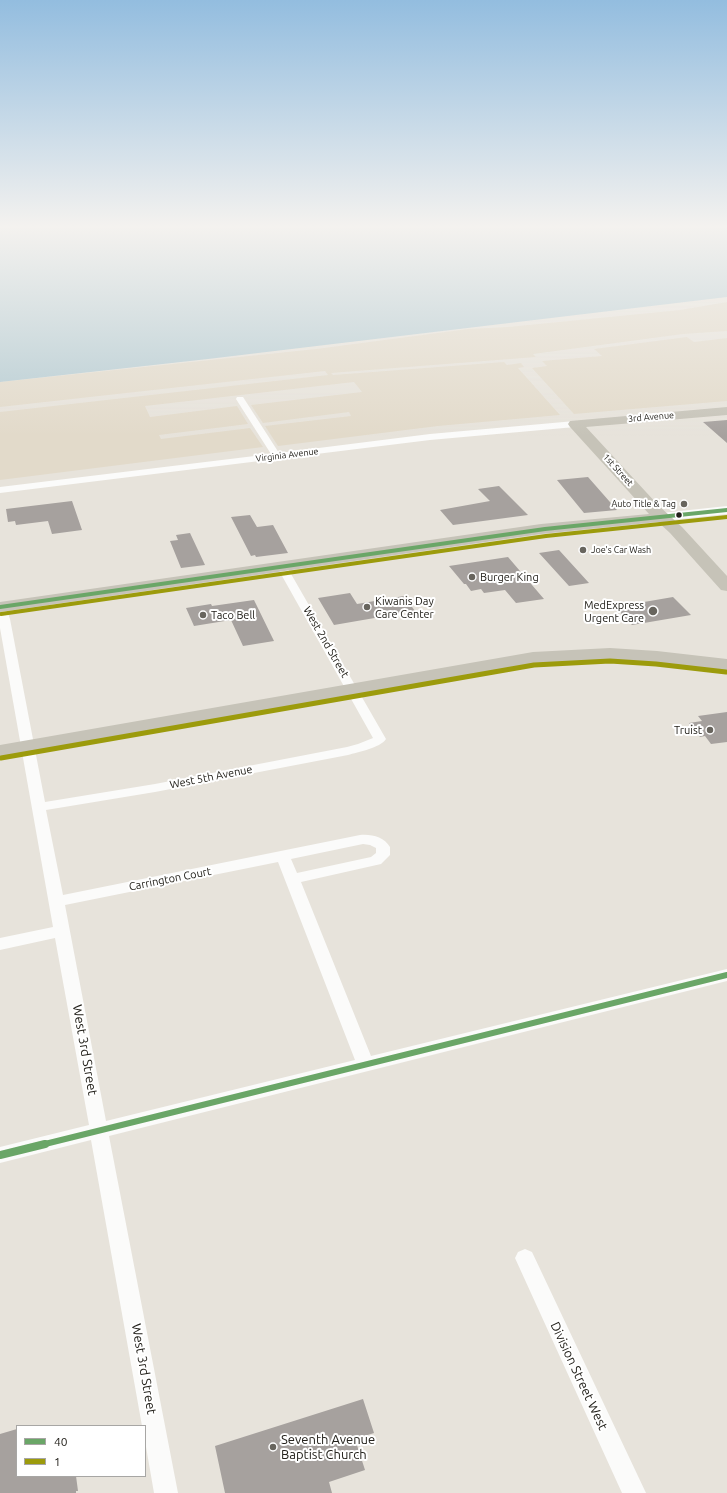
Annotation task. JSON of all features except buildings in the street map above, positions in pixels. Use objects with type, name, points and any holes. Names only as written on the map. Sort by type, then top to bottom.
[{"type":"main road","name":"3rd Avenue","points":[[575,424],[727,410]]},
{"type":"main road","name":"1st Street","points":[[575,424],[652,508],[727,586]]},
{"type":"main road","points":[[0,608],[545,529],[727,510]]},
{"type":"main road","points":[[0,751],[502,663],[564,656],[610,654],[645,656],[727,665]]},
{"type":"street","points":[[240,399],[277,456]]},
{"type":"street","name":"Virginia Avenue","points":[[0,490],[451,434],[575,424]]},
{"type":"street","name":"West 2nd Street","points":[[282,566],[380,739]]},
{"type":"street","name":"West 3rd Street","points":[[0,608],[4,619],[27,746],[40,807],[56,902],[166,1493]]},
{"type":"street","name":"West 5th Avenue","points":[[40,807],[155,788],[348,750],[363,747],[380,739]]},
{"type":"street","name":"Carrington Court","points":[[56,902],[366,840],[376,842],[383,847],[383,855],[376,861],[292,879]]},
{"type":"street","points":[[283,856],[366,1065]]},
{"type":"street","points":[[0,944],[62,931]]},
{"type":"street","points":[[0,1155],[727,975]]},
{"type":"street","name":"Division Street West","points":[[525,1258],[634,1493]]},
{"type":"shaded area","points":[[727,302],[727,331],[683,334],[533,354],[536,357],[331,373],[333,375],[504,362],[507,365],[521,363],[524,367],[518,368],[560,415],[438,426],[278,446],[265,426],[351,416],[349,412],[263,423],[251,405],[362,392],[354,382],[145,406],[150,417],[237,406],[248,424],[159,435],[161,439],[250,428],[263,447],[0,480],[0,412],[328,375],[325,371],[0,407],[0,382],[316,349],[468,329],[508,327],[680,310]]},
{"type":"shaded area","points":[[687,337],[694,342],[727,338],[727,401],[574,414],[532,368],[547,366],[542,361],[602,356],[594,349]]},
{"type":"water","points":[[0,297],[727,297],[208,359],[0,382]]},
{"type":"transit line","name":"40","points":[[0,607],[545,529],[727,510]]},
{"type":"transit line","name":"1","points":[[1,614],[546,536],[727,517]]},
{"type":"transit line","name":"1","points":[[1,758],[534,665],[610,661],[656,664],[726,672]]},
{"type":"transit line","name":"40","points":[[0,1155],[727,975]]},
{"type":"place","name":"Auto Title & Tag","points":[[684,504]]},
{"type":"place","name":"Joe's Car Wash","points":[[583,550]]},
{"type":"place","name":"Burger King","points":[[472,577]]},
{"type":"place","name":"Kiwanis Day Care Center","points":[[367,607]]},
{"type":"place","name":"MedExpress Urgent Care","points":[[653,611]]},
{"type":"place","name":"Taco Bell","points":[[203,615]]},
{"type":"place","name":"Truist","points":[[710,730]]},
{"type":"place","name":"Seventh Avenue Baptist Church","points":[[273,1447]]}]
